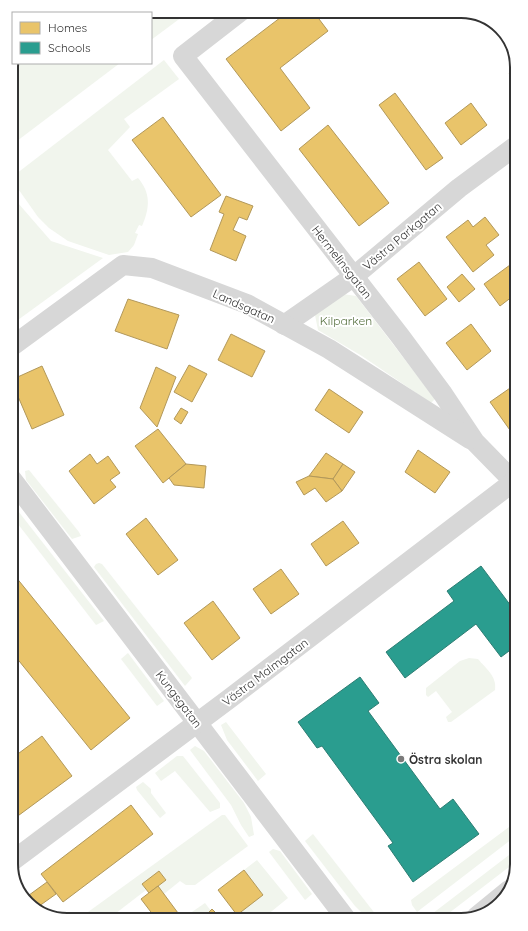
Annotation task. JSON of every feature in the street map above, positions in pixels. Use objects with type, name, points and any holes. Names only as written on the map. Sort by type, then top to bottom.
[{"type":"street","name":"Hermelinsgatan","points":[[232,18],[183,56],[443,394],[475,442],[510,476]]},
{"type":"street","name":"Västra Parkgatan","points":[[284,324],[353,278],[459,188],[510,150]]},
{"type":"street","name":"Landsgatan","points":[[18,342],[123,266],[152,268],[247,304],[329,349],[475,442]]},
{"type":"street","name":"Kungsgatan","points":[[18,487],[342,913]]},
{"type":"street","name":"Västra Malmgatan","points":[[18,857],[510,487]]},
{"type":"green space","points":[[152,18],[181,18],[152,39]]},
{"type":"green space","points":[[164,60],[179,79],[124,119],[130,127],[108,150],[132,181],[138,178],[147,195],[148,207],[145,219],[142,226],[139,225],[135,233],[138,234],[134,245],[128,252],[109,255],[68,241],[49,228],[38,217],[18,189],[18,172]]},
{"type":"green space","points":[[18,64],[119,64],[18,140]]},
{"type":"green space","points":[[18,203],[51,241],[103,258],[18,320]]},
{"type":"green space","name":"Kilparken","points":[[343,294],[356,296],[435,399],[431,403],[362,356],[318,330],[315,315]]},
{"type":"green space","points":[[29,470],[81,536],[72,539],[26,480],[25,471]]},
{"type":"green space","points":[[18,511],[104,621],[96,625],[18,524]]},
{"type":"green space","points":[[99,563],[102,564],[192,678],[185,686],[94,567]]},
{"type":"green space","points":[[128,653],[164,701],[157,706],[121,659]]},
{"type":"green space","points":[[469,658],[478,659],[493,677],[495,690],[451,722],[448,722],[446,717],[452,712],[436,691],[428,697],[426,695],[426,688],[460,661]]},
{"type":"green space","points":[[226,722],[266,774],[258,781],[227,740],[221,725]]},
{"type":"green space","points":[[195,746],[204,751],[244,803],[251,817],[254,835],[249,837],[231,805],[190,750]]},
{"type":"green space","points":[[177,756],[183,756],[220,803],[220,808],[210,812],[175,771],[161,781],[155,773]]},
{"type":"green space","points":[[143,782],[151,789],[151,793],[166,813],[160,818],[137,790],[136,787]]},
{"type":"green space","points":[[222,815],[225,815],[248,846],[195,885],[186,885],[180,881],[164,894],[158,886],[166,879],[159,871],[142,884],[146,890],[116,913],[87,913]]},
{"type":"green space","points":[[510,826],[510,840],[417,912],[412,905],[411,900]]},
{"type":"green space","points":[[313,834],[375,913],[362,913],[355,906],[305,841]]},
{"type":"green space","points":[[273,849],[280,851],[312,894],[305,900],[269,852]]},
{"type":"green space","points":[[510,854],[510,866],[449,913],[433,913]]},
{"type":"green space","points":[[257,860],[288,898],[270,913],[240,913],[263,895],[244,870]]},
{"type":"green space","points":[[205,903],[211,911],[208,913],[190,913]]},
{"type":"building: Homes","points":[[280,18],[318,18],[328,31],[280,68],[310,108],[281,131],[226,59]]},
{"type":"building: Homes","points":[[395,93],[443,158],[426,170],[379,105]]},
{"type":"building: Homes","points":[[471,103],[487,125],[461,145],[445,123]]},
{"type":"building: Homes","points":[[163,117],[221,195],[191,217],[132,140]]},
{"type":"building: Homes","points":[[328,125],[389,203],[359,226],[299,149]]},
{"type":"building: Homes","points":[[226,196],[253,206],[247,220],[239,217],[233,230],[246,236],[236,261],[210,250],[224,214],[219,212]]},
{"type":"building: Homes","points":[[485,217],[499,235],[486,245],[494,255],[473,272],[446,237],[468,220],[473,227]]},
{"type":"building: Homes","points":[[419,262],[447,299],[425,316],[397,279]]},
{"type":"building: Homes","points":[[510,265],[510,298],[500,306],[484,284]]},
{"type":"building: Homes","points":[[462,274],[475,289],[459,302],[447,287]]},
{"type":"building: Homes","points":[[128,299],[179,315],[167,349],[115,331]]},
{"type":"building: Homes","points":[[471,324],[491,351],[467,370],[446,343]]},
{"type":"building: Homes","points":[[231,334],[265,351],[252,377],[218,360]]},
{"type":"building: Homes","points":[[189,365],[207,374],[192,402],[174,392]]},
{"type":"building: Homes","points":[[42,366],[64,415],[32,429],[18,396],[18,377]]},
{"type":"building: Homes","points":[[156,367],[176,377],[157,427],[140,408]]},
{"type":"building: Homes","points":[[510,388],[510,430],[490,402]]},
{"type":"building: Homes","points":[[329,389],[363,412],[349,433],[315,410]]},
{"type":"building: Homes","points":[[181,408],[188,412],[181,424],[174,419]]},
{"type":"building: Homes","points":[[158,429],[186,464],[163,483],[135,446]]},
{"type":"building: Homes","points":[[418,450],[450,472],[435,493],[405,472]]},
{"type":"building: Homes","points":[[326,453],[343,464],[333,479],[309,476]]},
{"type":"building: Homes","points":[[90,454],[97,464],[108,456],[120,473],[110,480],[116,487],[94,504],[69,471]]},
{"type":"building: Homes","points":[[186,464],[206,466],[204,488],[174,485],[169,478]]},
{"type":"building: Homes","points":[[343,464],[355,472],[342,491],[333,479]]},
{"type":"building: Homes","points":[[309,476],[333,479],[342,491],[326,502],[315,488],[304,495],[296,482]]},
{"type":"building: Homes","points":[[146,518],[178,560],[158,575],[126,534]]},
{"type":"building: Homes","points":[[343,521],[359,543],[326,566],[311,544]]},
{"type":"building: Homes","points":[[281,569],[299,594],[271,614],[253,589]]},
{"type":"building: Homes","points":[[18,580],[130,718],[91,750],[18,660]]},
{"type":"building: Homes","points":[[213,601],[240,638],[212,660],[184,623]]},
{"type":"building: Homes","points":[[42,736],[72,776],[18,816],[18,754]]},
{"type":"building: Homes","points":[[131,805],[153,834],[63,902],[41,874]]},
{"type":"building: Homes","points":[[244,870],[263,895],[240,913],[235,913],[218,890]]},
{"type":"building: Homes","points":[[159,871],[166,880],[149,893],[142,884]]},
{"type":"building: Homes","points":[[47,882],[56,894],[40,905],[29,895]]},
{"type":"building: Homes","points":[[158,886],[178,913],[152,913],[141,899]]},
{"type":"building: Homes","points":[[212,909],[216,913],[208,913]]},
{"type":"building: Schools","points":[[481,566],[510,605],[510,650],[501,657],[476,624],[405,678],[386,652],[454,601],[447,591]]},
{"type":"building: Schools","points":[[360,677],[379,703],[368,711],[440,809],[453,799],[479,834],[413,882],[388,846],[393,843],[322,746],[317,748],[298,722]]},
{"type":"place","name":"Östra skolan","points":[[401,759]]}]
